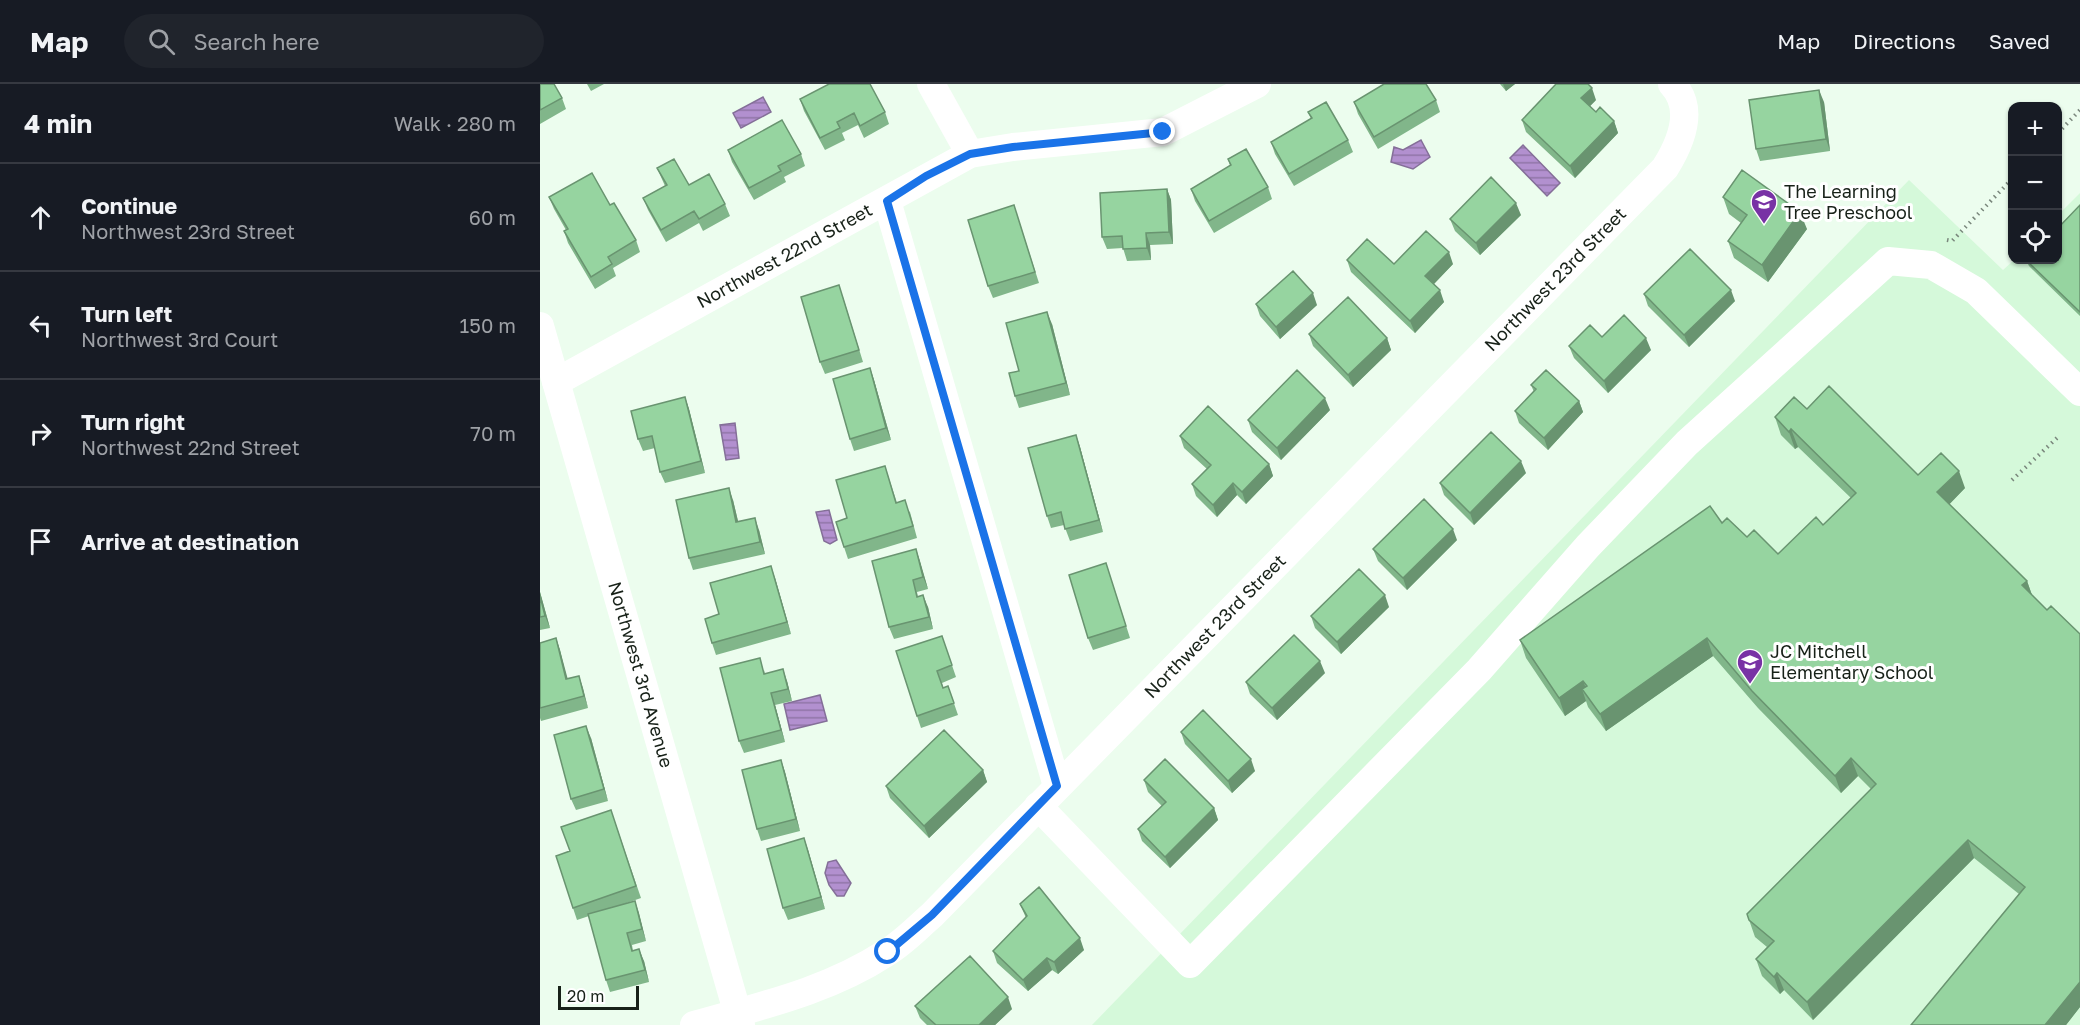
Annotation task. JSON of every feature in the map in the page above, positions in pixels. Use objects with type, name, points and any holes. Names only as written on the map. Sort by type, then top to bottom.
[{"type":"street","points":[[931,84],[970,154]]},
{"type":"street","name":"Northwest 22nd Street","points":[[556,382],[887,201],[926,176],[970,154],[1013,147],[1163,132],[1257,84]]},
{"type":"street","name":"Northwest 23rd Street","points":[[694,1025],[739,1019],[848,976],[888,952],[932,915],[1657,177],[1681,142],[1684,116],[1677,89],[1672,84]]},
{"type":"street","points":[[887,201],[1057,786]]},
{"type":"street","points":[[1038,806],[1190,964],[1479,670],[1588,546],[1687,443],[1888,261],[1931,265],[1976,291],[2080,392]]},
{"type":"street","name":"Northwest 3rd Avenue","points":[[540,326],[739,1019]]},
{"type":"path","points":[[2062,129],[2080,110]]},
{"type":"path","points":[[1941,238],[1952,241],[2008,184]]},
{"type":"path","points":[[2012,480],[2057,438]]},
{"type":"shaded area","points":[[763,97],[771,112],[741,128],[733,113]]},
{"type":"shaded area","points":[[1421,140],[1430,157],[1413,169],[1391,162],[1394,147],[1403,150]]},
{"type":"shaded area","points":[[1523,145],[1560,183],[1547,196],[1510,158]]},
{"type":"shaded area","name":"JC Mitchell Elementary School","points":[[1909,180],[2003,270],[2010,264],[2062,264],[2062,211],[2080,193],[2080,1025],[1092,1025]]},
{"type":"shaded area","points":[[735,423],[739,458],[726,460],[720,425]]},
{"type":"shaded area","points":[[829,510],[837,540],[830,544],[824,541],[816,512]]},
{"type":"shaded area","points":[[820,695],[827,721],[790,730],[784,704]]},
{"type":"shaded area","points":[[836,860],[851,883],[844,896],[837,896],[829,885],[825,873],[828,862]]},
{"type":"building","points":[[540,84],[554,84],[562,98],[540,110]]},
{"type":"building","points":[[829,84],[870,84],[885,112],[860,126],[854,113],[837,122],[840,128],[820,138],[800,99]]},
{"type":"building","points":[[1384,84],[1426,84],[1436,100],[1374,137],[1354,102]]},
{"type":"building","points":[[1556,84],[1588,84],[1592,88],[1581,98],[1596,112],[1600,107],[1614,121],[1570,166],[1522,120]]},
{"type":"building","points":[[1819,90],[1826,139],[1756,149],[1749,100]]},
{"type":"building","points":[[1326,102],[1348,140],[1289,174],[1271,142],[1312,118],[1308,112]]},
{"type":"building","points":[[782,120],[801,154],[778,166],[781,171],[749,188],[728,150]]},
{"type":"building","points":[[1246,149],[1268,187],[1209,221],[1191,189],[1231,165],[1228,159]]},
{"type":"building","points":[[674,159],[689,185],[709,174],[725,204],[699,219],[694,211],[661,230],[643,198],[667,185],[657,168]]},
{"type":"building","points":[[1742,170],[1800,212],[1762,265],[1728,241],[1747,215],[1723,197]]},
{"type":"building","points":[[592,173],[610,205],[614,203],[636,240],[608,257],[612,264],[591,277],[564,231],[568,229],[549,197]]},
{"type":"building","points":[[1491,177],[1516,203],[1476,243],[1450,219]]},
{"type":"building","points":[[1167,189],[1169,232],[1146,233],[1147,248],[1123,249],[1122,236],[1102,237],[1100,193]]},
{"type":"building","points":[[1014,205],[1035,272],[988,286],[968,220]]},
{"type":"building","points":[[2080,205],[2080,312],[2030,264],[2062,264],[2062,224]]},
{"type":"building","points":[[1426,231],[1449,252],[1425,276],[1440,290],[1410,321],[1347,260],[1367,239],[1394,264]]},
{"type":"building","points":[[1690,249],[1731,290],[1684,335],[1644,294]]},
{"type":"building","points":[[1293,271],[1313,293],[1276,327],[1256,304]]},
{"type":"building","points":[[839,285],[859,350],[820,362],[801,297]]},
{"type":"building","points":[[1348,297],[1387,338],[1348,375],[1309,334]]},
{"type":"building","points":[[1047,312],[1066,383],[1015,396],[1009,373],[1019,371],[1006,323]]},
{"type":"building","points":[[1624,315],[1646,338],[1604,381],[1569,346],[1590,325],[1602,337]]},
{"type":"building","points":[[870,368],[886,428],[850,439],[833,379]]},
{"type":"building","points":[[1297,370],[1325,398],[1277,448],[1248,420]]},
{"type":"building","points":[[1546,370],[1579,401],[1544,438],[1515,411],[1536,389],[1531,385]]},
{"type":"building","points":[[1829,386],[1918,475],[1941,453],[1959,471],[1937,492],[2027,581],[2022,585],[2047,610],[2051,606],[2080,634],[2080,982],[2045,1025],[1911,1025],[2025,887],[1968,840],[1807,1002],[1777,973],[1774,977],[1756,959],[1774,941],[1749,920],[1747,914],[1876,784],[1851,758],[1835,776],[1752,691],[1707,638],[1600,714],[1582,689],[1587,686],[1583,681],[1559,698],[1520,640],[1710,506],[1722,523],[1727,518],[1747,537],[1754,530],[1778,554],[1816,517],[1823,525],[1856,493],[1791,429],[1789,432],[1775,417],[1794,397],[1807,409]]},
{"type":"building","points":[[685,397],[701,461],[660,472],[652,436],[638,439],[631,411]]},
{"type":"building","points":[[1208,406],[1269,464],[1242,492],[1233,483],[1213,505],[1192,484],[1211,465],[1180,436]]},
{"type":"building","points":[[1491,432],[1521,461],[1470,513],[1440,483]]},
{"type":"building","points":[[1076,435],[1099,520],[1065,529],[1061,512],[1047,516],[1028,448]]},
{"type":"building","points":[[885,466],[896,503],[905,500],[913,526],[844,547],[836,522],[847,518],[836,480]]},
{"type":"building","points":[[729,488],[736,522],[755,518],[760,542],[689,558],[676,500]]},
{"type":"building","points":[[1424,499],[1453,529],[1403,578],[1373,549]]},
{"type":"building","points":[[916,549],[923,577],[913,580],[917,597],[923,595],[929,617],[889,627],[872,561]]},
{"type":"building","points":[[1106,563],[1126,626],[1088,638],[1069,575]]},
{"type":"building","points":[[771,566],[787,622],[712,643],[705,619],[719,614],[710,583]]},
{"type":"building","points":[[1359,569],[1385,595],[1337,642],[1311,616]]},
{"type":"building","points":[[540,596],[545,616],[540,617]]},
{"type":"building","points":[[1294,635],[1320,661],[1272,708],[1246,682]]},
{"type":"building","points":[[942,636],[952,665],[937,671],[943,688],[948,686],[954,703],[917,716],[896,651]]},
{"type":"building","points":[[556,638],[566,679],[579,676],[584,696],[540,708],[540,643]]},
{"type":"building","points":[[760,658],[764,674],[783,669],[788,689],[771,693],[781,730],[739,741],[720,668]]},
{"type":"building","points":[[1203,710],[1251,759],[1228,781],[1181,732]]},
{"type":"building","points":[[586,726],[604,789],[571,799],[554,735]]},
{"type":"building","points":[[944,730],[983,770],[924,826],[886,786]]},
{"type":"building","points":[[1165,759],[1214,808],[1165,857],[1138,829],[1166,802],[1144,780]]},
{"type":"building","points":[[781,760],[796,819],[757,829],[742,770]]},
{"type":"building","points":[[611,810],[636,886],[573,908],[556,856],[570,851],[561,827]]},
{"type":"building","points":[[804,838],[821,897],[783,908],[767,849]]},
{"type":"building","points":[[1039,887],[1080,938],[1054,962],[1047,958],[1023,980],[993,951],[1027,916],[1020,904]]},
{"type":"building","points":[[635,901],[642,929],[627,933],[632,951],[639,949],[645,970],[606,980],[588,914]]},
{"type":"building","points":[[970,956],[1008,997],[979,1025],[936,1025],[915,1006]]},
{"type":"place","name":"The Learning Tree Preschool","points":[[1764,225]]},
{"type":"place","name":"JC Mitchell Elementary School","points":[[1750,685]]},
{"type":"route","points":[[888,952],[932,915],[1057,786],[887,201],[926,176],[970,154],[1013,147],[1163,132]]}]
